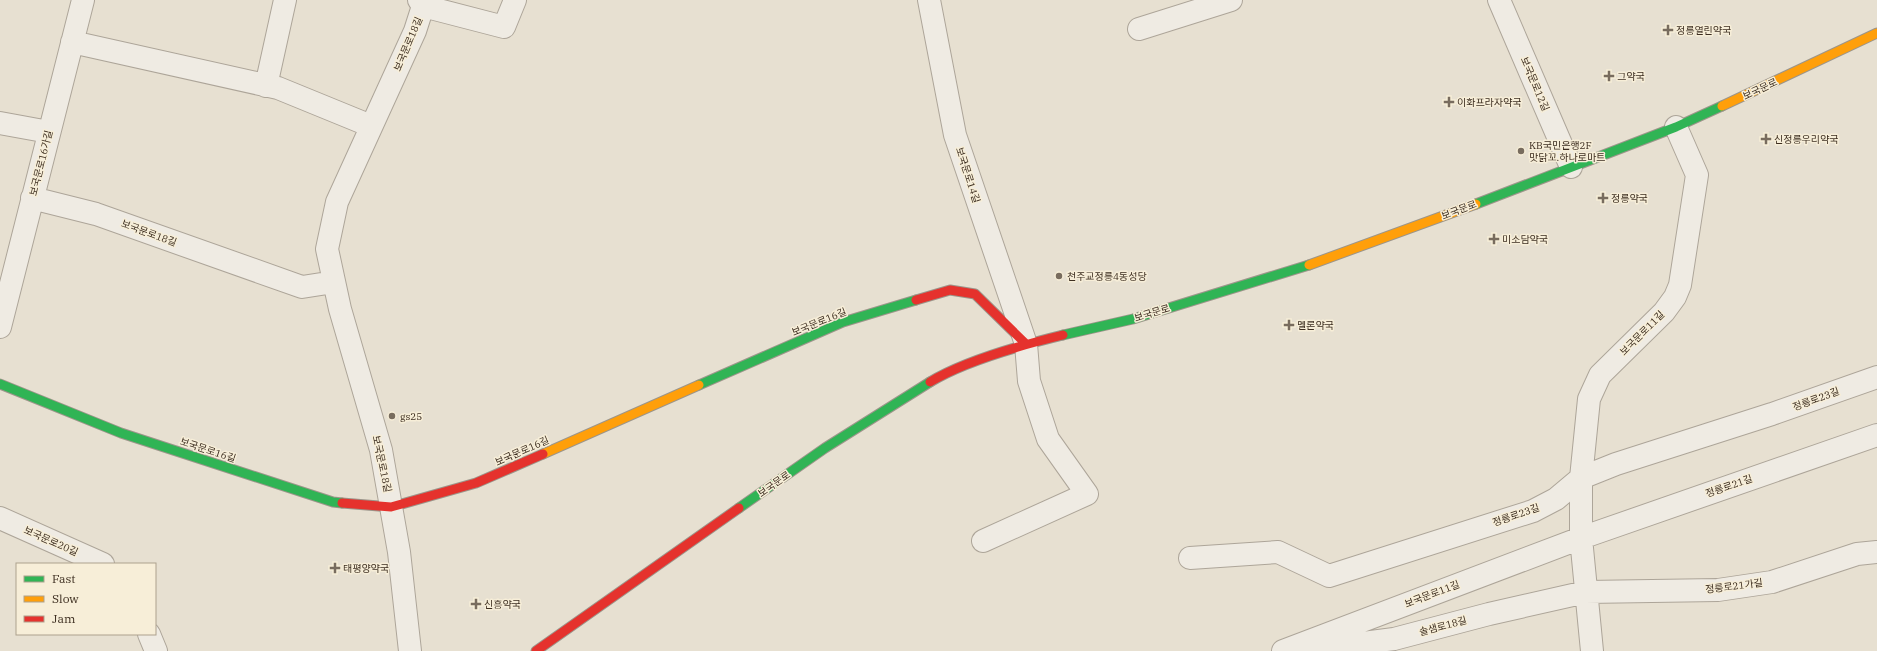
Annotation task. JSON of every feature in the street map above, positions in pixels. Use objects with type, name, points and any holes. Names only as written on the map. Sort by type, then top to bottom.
[{"type":"main road","name":"보국문로","points":[[536,651],[825,448],[945,372],[1026,344],[1133,319],[1292,271],[1405,231],[1676,127],[1877,34]]},
{"type":"main road","name":"보국문로16길","points":[[0,384],[121,433],[333,502],[391,507],[476,483],[843,322],[950,290],[975,294],[1026,344]]},
{"type":"street","name":"보국문로16가길","points":[[0,327],[82,0]]},
{"type":"street","points":[[266,86],[285,0]]},
{"type":"street","name":"보국문로18길","points":[[410,651],[399,552],[381,450],[340,309],[327,248],[337,202],[415,30],[421,3],[504,27],[515,0]]},
{"type":"street","name":"보국문로14길","points":[[929,0],[955,135],[1026,344]]},
{"type":"street","points":[[1139,29],[1231,0]]},
{"type":"street","name":"보국문로12길","points":[[1499,0],[1571,168]]},
{"type":"street","points":[[72,42],[278,88],[372,126]]},
{"type":"street","points":[[0,123],[49,132]]},
{"type":"street","name":"보국문로11길","points":[[1592,651],[1581,538],[1581,478],[1589,399],[1600,375],[1664,312],[1675,297],[1680,284],[1697,176],[1676,127]]},
{"type":"street","name":"보국문로18길","points":[[32,198],[96,214],[302,287],[334,282]]},
{"type":"street","points":[[983,541],[1087,494],[1048,439],[1029,381],[1026,344]]},
{"type":"street","name":"정릉로23길","points":[[1190,558],[1278,552],[1329,576],[1533,511],[1556,499],[1581,478],[1616,464],[1772,414],[1877,377]]},
{"type":"street","name":"정릉로21길","points":[[1581,538],[1877,435]]},
{"type":"street","name":"보국문로20길","points":[[0,518],[101,563]]},
{"type":"street","name":"보국문로11길","points":[[1283,651],[1581,538]]},
{"type":"street","name":"정릉로21가길","points":[[1586,592],[1718,590],[1772,582],[1857,554],[1877,552]]},
{"type":"street","name":"솔샘로18길","points":[[1299,651],[1394,639],[1496,612],[1586,592]]},
{"type":"street","points":[[149,635],[156,651]]},
{"type":"traffic: fast","points":[[1476,204],[1676,127],[1722,106]]},
{"type":"traffic: fast","points":[[1063,335],[1133,319],[1309,265]]},
{"type":"traffic: fast","points":[[699,385],[843,322],[916,300]]},
{"type":"traffic: fast","points":[[739,508],[825,448],[930,382]]},
{"type":"traffic: fast","points":[[0,384],[121,433],[333,502],[342,503]]},
{"type":"traffic: slow","points":[[1722,106],[1877,33]]},
{"type":"traffic: slow","points":[[1309,265],[1476,204]]},
{"type":"traffic: slow","points":[[543,454],[699,385]]},
{"type":"traffic: jam","points":[[916,300],[950,290],[975,294],[1026,344]]},
{"type":"traffic: jam","points":[[930,382],[944,374],[977,360],[1012,348],[1063,335]]},
{"type":"traffic: jam","points":[[342,503],[391,507],[476,483],[543,454]]},
{"type":"traffic: jam","points":[[536,651],[739,508]]},
{"type":"place","name":"정릉열린약국","points":[[1668,30]]},
{"type":"place","name":"그약국","points":[[1609,76]]},
{"type":"place","name":"이화프라자약국","points":[[1449,102]]},
{"type":"place","name":"신정릉우리약국","points":[[1766,139]]},
{"type":"place","name":"KB국민은행2F 맛닭꼬.하나로마트","points":[[1521,151]]},
{"type":"place","name":"정릉약국","points":[[1603,198]]},
{"type":"place","name":"미소담약국","points":[[1494,239]]},
{"type":"place","name":"천주교정릉4동성당","points":[[1059,276]]},
{"type":"place","name":"멜론약국","points":[[1289,325]]},
{"type":"place","name":"gs25","points":[[392,416]]},
{"type":"place","name":"태평양약국","points":[[335,568]]},
{"type":"place","name":"신흥약국","points":[[476,604]]}]
